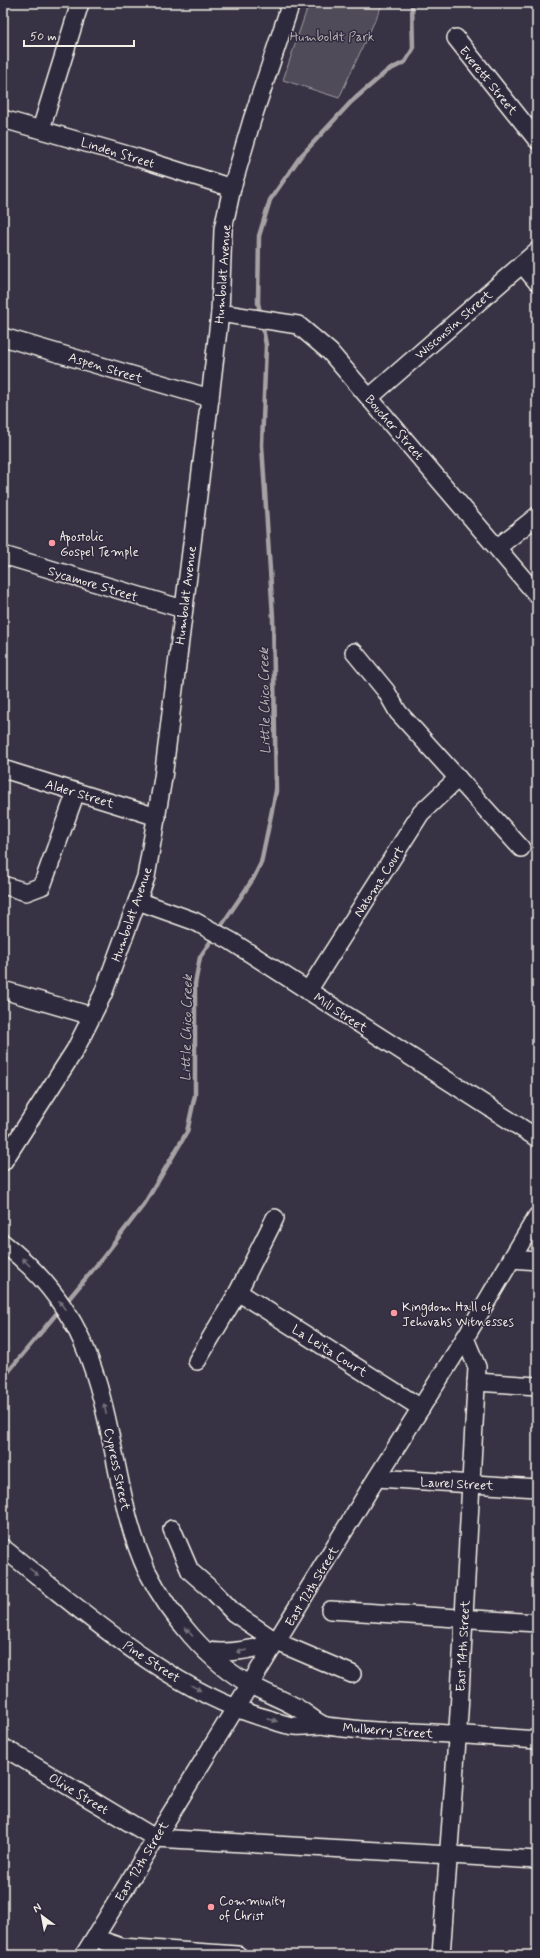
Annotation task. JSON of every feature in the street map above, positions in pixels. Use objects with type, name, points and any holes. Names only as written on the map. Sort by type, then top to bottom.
[{"type":"street","points":[[41,129],[80,3]]},
{"type":"street","name":"Humboldt Avenue","points":[[3,1162],[75,1050],[92,1016],[138,901],[146,877],[163,778],[210,398],[220,313],[223,229],[232,188],[252,120],[291,3]]},
{"type":"street","name":"Everett Street","points":[[456,38],[537,140]]},
{"type":"street","name":"Linden Street","points":[[3,119],[41,129],[232,188]]},
{"type":"street","name":"Wisconsin Street","points":[[370,397],[537,251]]},
{"type":"street","points":[[522,264],[537,282]]},
{"type":"street","name":"Boucher Street","points":[[220,313],[298,325],[330,352],[498,547],[537,595]]},
{"type":"street","name":"Aspen Street","points":[[3,336],[210,398]]},
{"type":"street","points":[[498,547],[537,516]]},
{"type":"street","name":"Sycamore Street","points":[[3,555],[183,609]]},
{"type":"street","points":[[354,652],[386,690],[398,712],[521,848]]},
{"type":"street","name":"Alder Street","points":[[3,770],[156,816]]},
{"type":"street","name":"Natoma Court","points":[[308,991],[421,813],[458,778]]},
{"type":"street","points":[[3,885],[26,892],[42,886],[76,792]]},
{"type":"street","name":"Mill Street","points":[[138,901],[194,921],[231,941],[537,1138]]},
{"type":"street","points":[[3,990],[92,1016]]},
{"type":"street","name":"East 12th Street","points":[[84,1955],[377,1478],[465,1338],[537,1216]]},
{"type":"street","points":[[197,1361],[238,1292],[275,1218]]},
{"type":"street","name":"Cypress Street","points":[[3,1244],[23,1259],[46,1284],[77,1328],[90,1356],[99,1382],[125,1504],[145,1564],[162,1597],[181,1623],[206,1651],[250,1685]]},
{"type":"street","points":[[512,1259],[537,1260]]},
{"type":"street","name":"La Leita Court","points":[[238,1292],[421,1408]]},
{"type":"street","name":"East 14th Street","points":[[441,1955],[457,1734],[472,1484],[477,1367],[465,1338]]},
{"type":"street","points":[[476,1382],[537,1386]]},
{"type":"street","name":"Laurel Street","points":[[377,1478],[537,1488]]},
{"type":"street","points":[[172,1529],[190,1571],[213,1591],[234,1613],[277,1642],[352,1674]]},
{"type":"street","name":"Pine Street","points":[[3,1548],[118,1639],[165,1671],[235,1708],[294,1726],[323,1725]]},
{"type":"street","points":[[330,1610],[537,1623]]},
{"type":"street","points":[[206,1651],[223,1653],[238,1652],[277,1642]]},
{"type":"street","name":"Mulberry Street","points":[[250,1685],[303,1710],[323,1725],[366,1731],[457,1734],[537,1740]]},
{"type":"street","name":"Olive Street","points":[[3,1747],[155,1838]]},
{"type":"street","points":[[155,1838],[537,1860]]},
{"type":"street","points":[[95,1938],[121,1947],[238,1955]]},
{"type":"green space","name":"Humboldt Park","points":[[309,3],[383,3],[339,98],[283,80]]},
{"type":"waterway","name":"Little Chico Creek","points":[[261,316],[258,303],[259,236],[270,200],[300,157],[351,102],[387,71],[405,62],[413,49],[412,3]]},
{"type":"waterway","name":"Little Chico Creek","points":[[3,1378],[101,1260],[145,1203],[187,1132],[195,1095],[195,984],[200,957],[253,879],[261,863],[276,791],[273,617],[262,445],[266,345],[262,323]]},
{"type":"place","name":"Apostolic Gospel Temple","points":[[52,543]]},
{"type":"place","name":"Kingdom Hall of Jehovahs Witnesses","points":[[394,1313]]},
{"type":"place","name":"Community of Christ","points":[[211,1907]]}]
